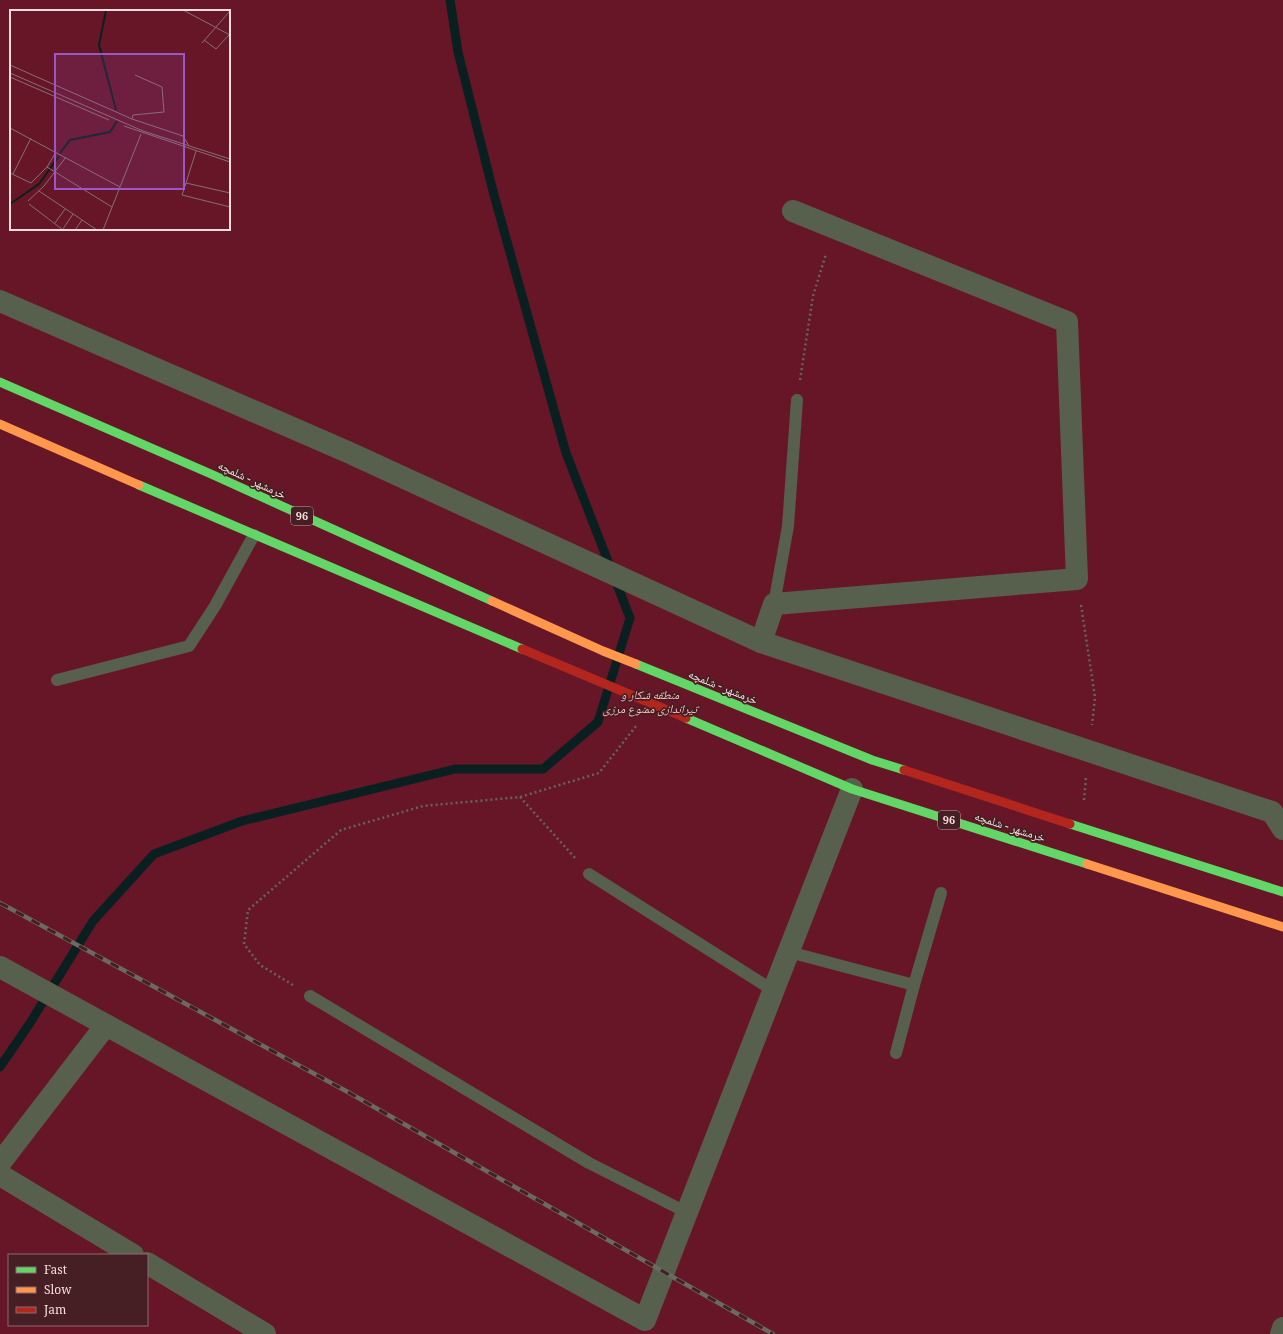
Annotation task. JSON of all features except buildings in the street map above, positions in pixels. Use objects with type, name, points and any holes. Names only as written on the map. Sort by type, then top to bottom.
[{"type":"highway","name":"خرمشهر - شلمچه","points":[[0,382],[211,474],[603,651],[872,760],[1283,892]]},
{"type":"highway","name":"96","points":[[0,424],[254,535]]},
{"type":"highway","name":"خرمشهر - شلمچه","points":[[254,535],[852,789],[1283,928]]},
{"type":"street","points":[[761,642],[774,604],[1077,579],[1067,322],[793,211]]},
{"type":"street","points":[[0,301],[350,453],[761,642],[1272,812],[1283,830]]},
{"type":"street","points":[[2,974],[27,982],[70,1005],[642,1327],[688,1213],[852,789]]},
{"type":"street","points":[[0,1163],[106,1025]]},
{"type":"street","points":[[0,1175],[131,1254]]},
{"type":"street","points":[[148,1264],[265,1334]]},
{"type":"street","points":[[1281,1334],[1283,1328]]},
{"type":"lane","points":[[774,604],[788,526],[797,400]]},
{"type":"lane","points":[[57,680],[189,646],[215,606],[254,535]]},
{"type":"lane","points":[[589,874],[774,991]]},
{"type":"lane","points":[[896,1053],[940,893]]},
{"type":"lane","points":[[789,952],[914,985]]},
{"type":"lane","points":[[310,996],[589,1163],[688,1213]]},
{"type":"path","points":[[797,400],[813,296],[834,228]]},
{"type":"path","points":[[1077,579],[1095,697],[1092,728]]},
{"type":"path","points":[[310,996],[260,965],[244,944],[248,910],[341,830],[423,806],[520,797],[599,773],[654,704]]},
{"type":"path","points":[[1081,827],[1087,774]]},
{"type":"path","points":[[520,797],[589,874]]},
{"type":"green space","name":"منطقه شکار و تیراندازی ممنوع مرزی","points":[[0,0],[1283,0],[1283,1334],[0,1334]]},
{"type":"waterway","points":[[0,1067],[30,1023],[93,921],[154,854],[242,821],[455,769],[543,769],[598,722],[630,618],[566,453],[494,195],[458,52],[450,0]]},
{"type":"railway","points":[[0,903],[346,1091],[773,1334]]},
{"type":"traffic: fast","points":[[0,382],[211,474],[492,601]]},
{"type":"traffic: fast","points":[[139,485],[522,649]]},
{"type":"traffic: fast","points":[[636,664],[872,760],[904,770]]},
{"type":"traffic: fast","points":[[686,718],[852,789],[1087,864]]},
{"type":"traffic: fast","points":[[1070,824],[1283,892]]},
{"type":"traffic: slow","points":[[0,424],[139,485]]},
{"type":"traffic: slow","points":[[492,601],[603,651],[636,664]]},
{"type":"traffic: slow","points":[[1087,864],[1283,927]]},
{"type":"traffic: jam","points":[[522,649],[686,718]]},
{"type":"traffic: jam","points":[[904,770],[1070,824]]}]
